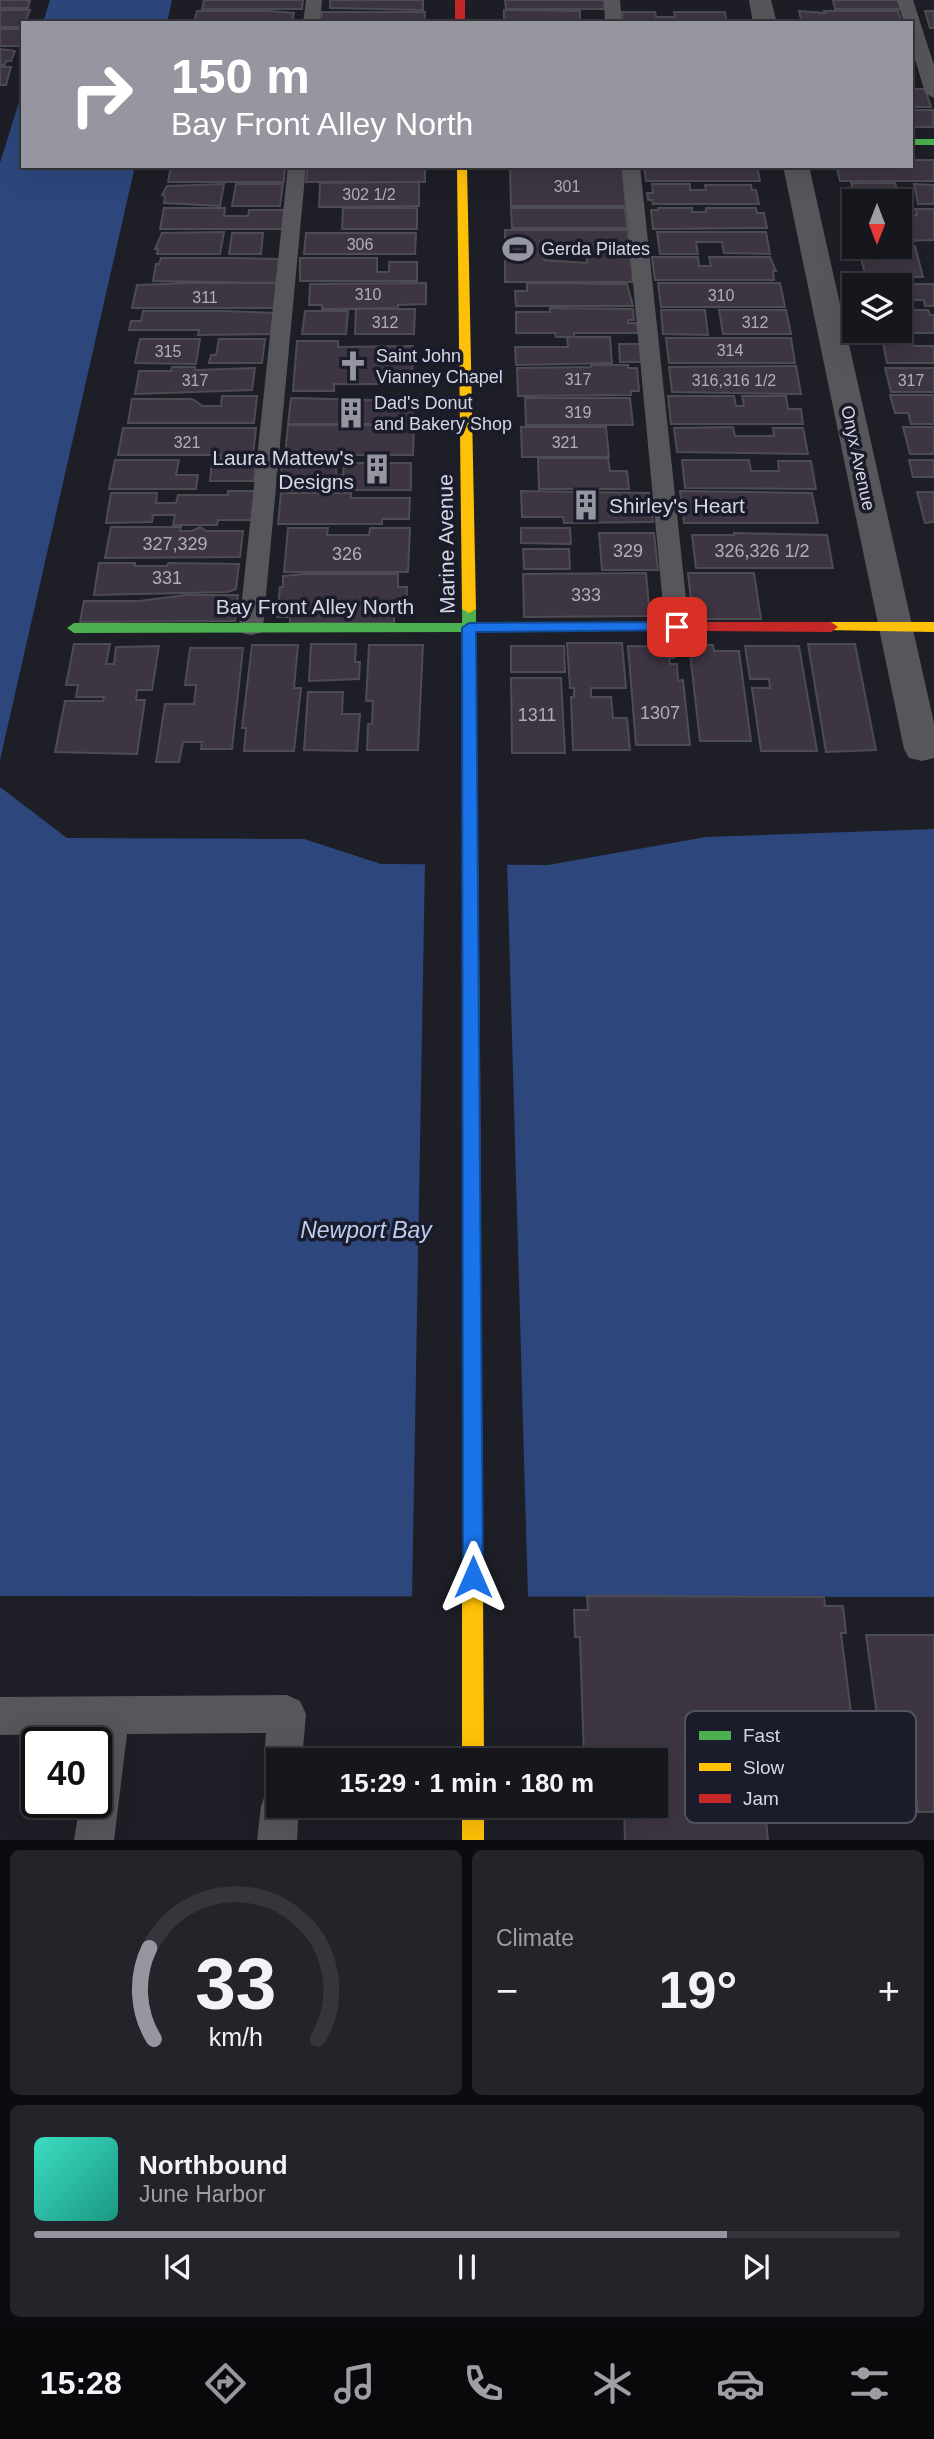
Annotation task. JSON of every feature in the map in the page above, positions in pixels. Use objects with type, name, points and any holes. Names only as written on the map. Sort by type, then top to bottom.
[{"type":"street","points":[[460,0],[460,21]]},
{"type":"street","points":[[760,0],[765,21]]},
{"type":"street","points":[[913,142],[934,142]]},
{"type":"street","name":"Marine Avenue","points":[[462,168],[471,753],[473,1748]]},
{"type":"street","name":"Onyx Avenue","points":[[796,168],[922,749]]},
{"type":"street","name":"Bay Front Alley North","points":[[74,628],[934,627]]},
{"type":"street","points":[[473,1818],[473,1840]]},
{"type":"lane","points":[[312,21],[314,0]]},
{"type":"lane","points":[[612,0],[614,21]]},
{"type":"lane","points":[[905,0],[912,21]]},
{"type":"lane","points":[[913,26],[934,93]]},
{"type":"lane","points":[[251,627],[297,168]]},
{"type":"lane","points":[[631,168],[677,627]]},
{"type":"lane","points":[[0,1716],[287,1714],[284,1748]]},
{"type":"lane","points":[[94,1840],[111,1715]]},
{"type":"lane","points":[[277,1840],[279,1818]]},
{"type":"water","points":[[50,0],[172,0],[167,21],[44,21]]},
{"type":"water","points":[[21,95],[21,168],[135,168],[0,760],[0,163]]},
{"type":"water","name":"Newport Bay","points":[[0,787],[67,838],[304,839],[381,864],[548,865],[706,837],[934,829],[934,1597],[0,1596]]},
{"type":"pier","points":[[425,861],[507,861],[528,1599],[412,1598]]},
{"type":"building","points":[[0,0],[30,0],[28,8],[0,8]]},
{"type":"building","points":[[204,0],[303,0],[302,9],[202,9]]},
{"type":"building","points":[[330,0],[423,0],[423,10],[330,8]]},
{"type":"building","points":[[505,0],[604,0],[605,9],[506,9]]},
{"type":"building","points":[[833,0],[899,0],[902,9],[835,9]]},
{"type":"building","points":[[0,10],[30,10],[25,21],[21,21],[21,27],[0,27]]},
{"type":"building","points":[[504,10],[580,11],[580,21],[504,21]]},
{"type":"building","points":[[197,11],[294,13],[292,21],[194,21]]},
{"type":"building","points":[[799,11],[898,11],[901,21],[802,21]]},
{"type":"building","points":[[925,11],[934,11],[934,28],[930,28]]},
{"type":"building","points":[[322,12],[425,12],[424,21],[321,21]]},
{"type":"building","points":[[622,12],[655,12],[656,17],[675,17],[674,12],[725,12],[727,21],[623,21]]},
{"type":"building","points":[[0,29],[21,29],[19,46],[0,46]]},
{"type":"building","points":[[0,49],[15,51],[11,61],[6,61],[5,65],[0,65]]},
{"type":"building","points":[[0,67],[11,67],[6,85],[0,85]]},
{"type":"building","points":[[913,89],[925,89],[931,107],[913,107]]},
{"type":"building","points":[[913,110],[933,110],[934,127],[913,127]]},
{"type":"building","points":[[913,160],[934,160],[934,181],[840,181],[835,168],[913,168]]},
{"type":"building","points":[[171,168],[285,168],[284,182],[168,182]]},
{"type":"building","points":[[308,168],[425,168],[425,182],[306,182]]},
{"type":"building","points":[[510,168],[622,168],[626,206],[511,206]]},
{"type":"building","points":[[644,168],[757,168],[760,181],[646,181]]},
{"type":"building","points":[[419,182],[419,206],[319,207],[320,183]]},
{"type":"building","points":[[851,183],[895,183],[897,189],[853,189]]},
{"type":"building","points":[[224,184],[220,206],[164,203],[165,197],[162,195],[167,186]]},
{"type":"building","points":[[236,184],[283,184],[280,206],[232,206]]},
{"type":"building","points":[[652,184],[690,184],[690,190],[706,190],[705,185],[751,185],[752,190],[756,190],[759,204],[653,204],[652,200],[648,200],[647,193],[653,193]]},
{"type":"building","points":[[914,184],[934,185],[934,204],[918,204]]},
{"type":"building","points":[[164,208],[225,208],[224,216],[248,216],[249,210],[286,210],[284,229],[160,229]]},
{"type":"building","points":[[343,208],[417,208],[417,229],[342,229]]},
{"type":"building","points":[[511,208],[625,208],[627,228],[512,228]]},
{"type":"building","points":[[692,208],[692,212],[706,212],[706,208],[756,208],[757,213],[764,213],[767,228],[653,229],[651,210]]},
{"type":"building","points":[[915,209],[934,209],[934,240],[912,241],[912,215],[917,215]]},
{"type":"building","points":[[505,230],[628,230],[633,282],[505,282]],"holes":[[[543,247],[586,247],[587,263],[544,260]]]},
{"type":"building","points":[[224,232],[220,254],[157,254],[158,249],[155,249],[162,233]]},
{"type":"building","points":[[657,232],[766,232],[770,254],[724,253],[722,242],[696,242],[698,254],[660,254]]},
{"type":"building","points":[[232,233],[263,233],[261,254],[229,254]]},
{"type":"building","points":[[306,233],[416,233],[415,254],[304,254]]},
{"type":"building","points":[[912,246],[915,246],[923,277],[912,277],[912,273],[865,273],[861,259],[912,259]]},
{"type":"building","points":[[652,257],[698,257],[699,266],[711,266],[709,257],[770,257],[776,271],[773,271],[774,280],[655,280]]},
{"type":"building","points":[[161,258],[280,259],[277,283],[153,281],[156,264],[159,264]]},
{"type":"building","points":[[300,258],[377,258],[377,272],[389,272],[389,262],[417,262],[417,281],[300,281]]},
{"type":"building","points":[[277,283],[274,308],[132,308],[137,285]]},
{"type":"building","points":[[426,283],[426,304],[398,305],[398,308],[322,309],[322,305],[309,305],[310,284]]},
{"type":"building","points":[[527,283],[627,284],[633,306],[516,306],[515,291],[527,291]]},
{"type":"building","points":[[658,283],[780,283],[785,307],[661,307]]},
{"type":"building","points":[[912,284],[934,284],[934,306],[925,306],[924,300],[912,300]]},
{"type":"building","points":[[550,308],[633,309],[634,320],[628,320],[628,323],[637,323],[638,333],[574,333],[574,337],[556,337],[555,333],[516,333],[516,312],[550,312]]},
{"type":"building","points":[[356,309],[415,309],[414,334],[355,334]]},
{"type":"building","points":[[661,310],[705,310],[708,335],[663,334]]},
{"type":"building","points":[[719,310],[786,310],[791,334],[723,334]]},
{"type":"building","points":[[912,310],[928,310],[930,315],[934,315],[934,333],[912,333]]},
{"type":"building","points":[[143,311],[274,313],[271,334],[198,335],[199,330],[129,330],[131,321],[141,321]]},
{"type":"building","points":[[305,311],[348,311],[346,334],[302,334]]},
{"type":"building","points":[[567,337],[610,337],[612,363],[516,365],[515,347],[568,347]]},
{"type":"building","points":[[666,338],[791,338],[795,363],[669,363]]},
{"type":"building","points":[[912,338],[914,346],[934,346],[934,363],[887,363],[883,343],[912,343]]},
{"type":"building","points":[[140,339],[200,339],[196,364],[135,363]]},
{"type":"building","points":[[219,339],[265,339],[262,363],[209,363],[211,355],[216,355]]},
{"type":"building","name":"Saint John Vianney Chapel","points":[[297,341],[338,341],[338,347],[413,346],[412,384],[334,384],[334,391],[293,391]]},
{"type":"building","points":[[619,344],[642,344],[644,362],[620,362]]},
{"type":"building","points":[[628,365],[628,368],[637,368],[639,391],[631,391],[631,395],[518,396],[517,368]]},
{"type":"building","points":[[796,366],[801,394],[672,392],[669,367]]},
{"type":"building","points":[[172,367],[195,367],[195,370],[255,368],[252,390],[135,394],[139,371],[171,371]]},
{"type":"building","points":[[885,368],[934,368],[934,392],[891,392]]},
{"type":"building","points":[[890,395],[934,395],[934,424],[911,424],[908,413],[895,413]]},
{"type":"building","points":[[222,396],[257,396],[254,423],[128,423],[132,399],[192,399],[203,406],[221,406]]},
{"type":"building","points":[[668,396],[734,396],[736,406],[744,406],[742,396],[786,396],[788,409],[801,409],[803,424],[671,424]]},
{"type":"building","name":"Dad's Donut and Bakery Shop","points":[[291,398],[413,401],[413,424],[288,424]]},
{"type":"building","points":[[525,398],[630,398],[633,425],[526,425]]},
{"type":"building","points":[[288,425],[414,425],[413,455],[285,455]]},
{"type":"building","points":[[521,427],[606,427],[609,457],[522,457]]},
{"type":"building","points":[[733,427],[735,436],[774,436],[773,428],[803,428],[808,454],[677,452],[674,428]]},
{"type":"building","points":[[903,427],[934,427],[934,454],[910,454]]},
{"type":"building","points":[[123,428],[256,428],[253,455],[118,455]]},
{"type":"building","points":[[221,457],[256,460],[254,481],[210,481],[212,460],[221,460]]},
{"type":"building","name":"Laura Mattew's Designs","points":[[283,457],[337,457],[336,475],[343,475],[344,463],[411,463],[411,490],[279,490]]},
{"type":"building","points":[[538,458],[608,458],[610,471],[627,471],[629,489],[539,489]]},
{"type":"building","points":[[115,460],[179,460],[176,475],[198,475],[196,489],[109,489]]},
{"type":"building","points":[[682,460],[749,460],[751,471],[779,471],[778,461],[811,461],[816,489],[685,488]]},
{"type":"building","points":[[909,460],[934,460],[934,477],[913,477]]},
{"type":"building","points":[[228,491],[255,491],[252,520],[218,520],[217,525],[173,525],[175,515],[153,515],[152,522],[106,523],[111,493],[157,493],[156,503],[176,503],[178,495],[228,495]]},
{"type":"building","name":"Shirley's Heart","points":[[521,491],[649,493],[653,522],[564,523],[563,517],[522,517]]},
{"type":"building","points":[[680,491],[812,493],[818,523],[684,523]]},
{"type":"building","points":[[917,492],[934,492],[934,522],[925,523]]},
{"type":"building","points":[[281,493],[351,493],[351,498],[410,498],[409,519],[382,519],[382,524],[278,524]]},
{"type":"building","points":[[111,527],[181,527],[180,531],[192,531],[200,527],[206,531],[243,531],[240,557],[105,558]]},
{"type":"building","points":[[288,528],[328,528],[327,535],[369,535],[370,528],[410,528],[408,572],[284,572]]},
{"type":"building","points":[[521,528],[570,528],[571,544],[521,543]]},
{"type":"building","points":[[599,533],[654,533],[658,570],[602,570]]},
{"type":"building","points":[[692,535],[827,535],[833,568],[696,568]]},
{"type":"building","points":[[523,549],[569,549],[570,569],[524,569]]},
{"type":"building","points":[[99,563],[135,563],[135,566],[167,566],[168,563],[239,564],[236,589],[228,592],[94,595]]},
{"type":"building","points":[[646,573],[650,616],[524,617],[523,574]]},
{"type":"building","points":[[688,573],[754,573],[761,619],[693,619]]},
{"type":"building","points":[[398,574],[398,587],[407,587],[406,615],[394,615],[394,623],[290,623],[290,617],[277,617],[280,587],[283,587],[283,576]]},
{"type":"building","points":[[186,595],[238,595],[235,621],[80,622],[84,601],[139,601]]},
{"type":"building","points":[[567,643],[622,643],[626,688],[591,688],[591,697],[611,697],[613,718],[627,718],[630,750],[573,750],[571,697],[574,697],[574,688],[570,688]]},
{"type":"building","points":[[74,644],[110,644],[106,664],[114,664],[116,647],[159,646],[152,690],[137,690],[136,700],[145,700],[137,754],[55,752],[65,701],[103,701],[104,697],[76,697],[78,685],[66,685]]},
{"type":"building","points":[[311,644],[356,644],[355,662],[360,662],[359,679],[309,681]]},
{"type":"building","points":[[808,644],[855,644],[876,750],[826,752]]},
{"type":"building","points":[[252,645],[298,645],[294,688],[301,688],[294,751],[244,751],[246,728],[242,728]]},
{"type":"building","points":[[369,645],[423,645],[418,750],[367,750],[368,724],[372,724],[373,701],[366,701]]},
{"type":"building","points":[[689,645],[713,645],[714,651],[739,651],[751,741],[700,741]]},
{"type":"building","points":[[511,646],[564,646],[565,672],[511,672]]},
{"type":"building","points":[[628,646],[672,647],[674,658],[669,658],[670,664],[677,664],[678,681],[683,680],[690,745],[636,745]]},
{"type":"building","points":[[745,646],[799,646],[817,751],[761,751],[752,688],[770,688],[769,679],[750,679]]},
{"type":"building","points":[[190,648],[243,648],[232,749],[201,749],[202,742],[183,742],[179,762],[156,762],[165,704],[194,704],[196,685],[185,685]]},
{"type":"building","points":[[511,678],[561,678],[565,753],[512,753]]},
{"type":"building","points":[[308,692],[343,692],[342,714],[360,714],[357,751],[304,750]]},
{"type":"building","points":[[587,1596],[824,1597],[825,1606],[843,1606],[846,1633],[841,1633],[851,1711],[685,1711],[685,1823],[766,1823],[768,1840],[625,1840],[624,1818],[668,1818],[668,1748],[584,1748],[580,1637],[575,1637],[574,1610],[588,1610]]},
{"type":"building","points":[[866,1635],[934,1635],[934,1812],[918,1812],[916,1711],[876,1711]]},
{"type":"traffic: fast","points":[[913,142],[934,142]]},
{"type":"traffic: fast","points":[[469,609],[472,1050]]},
{"type":"traffic: fast","points":[[74,628],[597,627]]},
{"type":"traffic: slow","points":[[462,168],[469,609]]},
{"type":"traffic: slow","points":[[831,627],[934,627]]},
{"type":"traffic: slow","points":[[472,1419],[473,1748]]},
{"type":"traffic: slow","points":[[473,1818],[473,1840]]},
{"type":"traffic: jam","points":[[460,0],[460,21]]},
{"type":"traffic: jam","points":[[597,627],[831,627]]},
{"type":"traffic: jam","points":[[472,1050],[472,1419]]},
{"type":"place","name":"Gerda Pilates","points":[[518,249]]},
{"type":"place","name":"Saint John Vianney Chapel","points":[[353,366]]},
{"type":"place","name":"Dad's Donut and Bakery Shop","points":[[351,413]]},
{"type":"place","name":"Laura Mattew's Designs","points":[[377,469]]},
{"type":"place","name":"Shirley's Heart","points":[[586,505]]},
{"type":"route","points":[[473,1577],[469,628],[677,627]]}]
